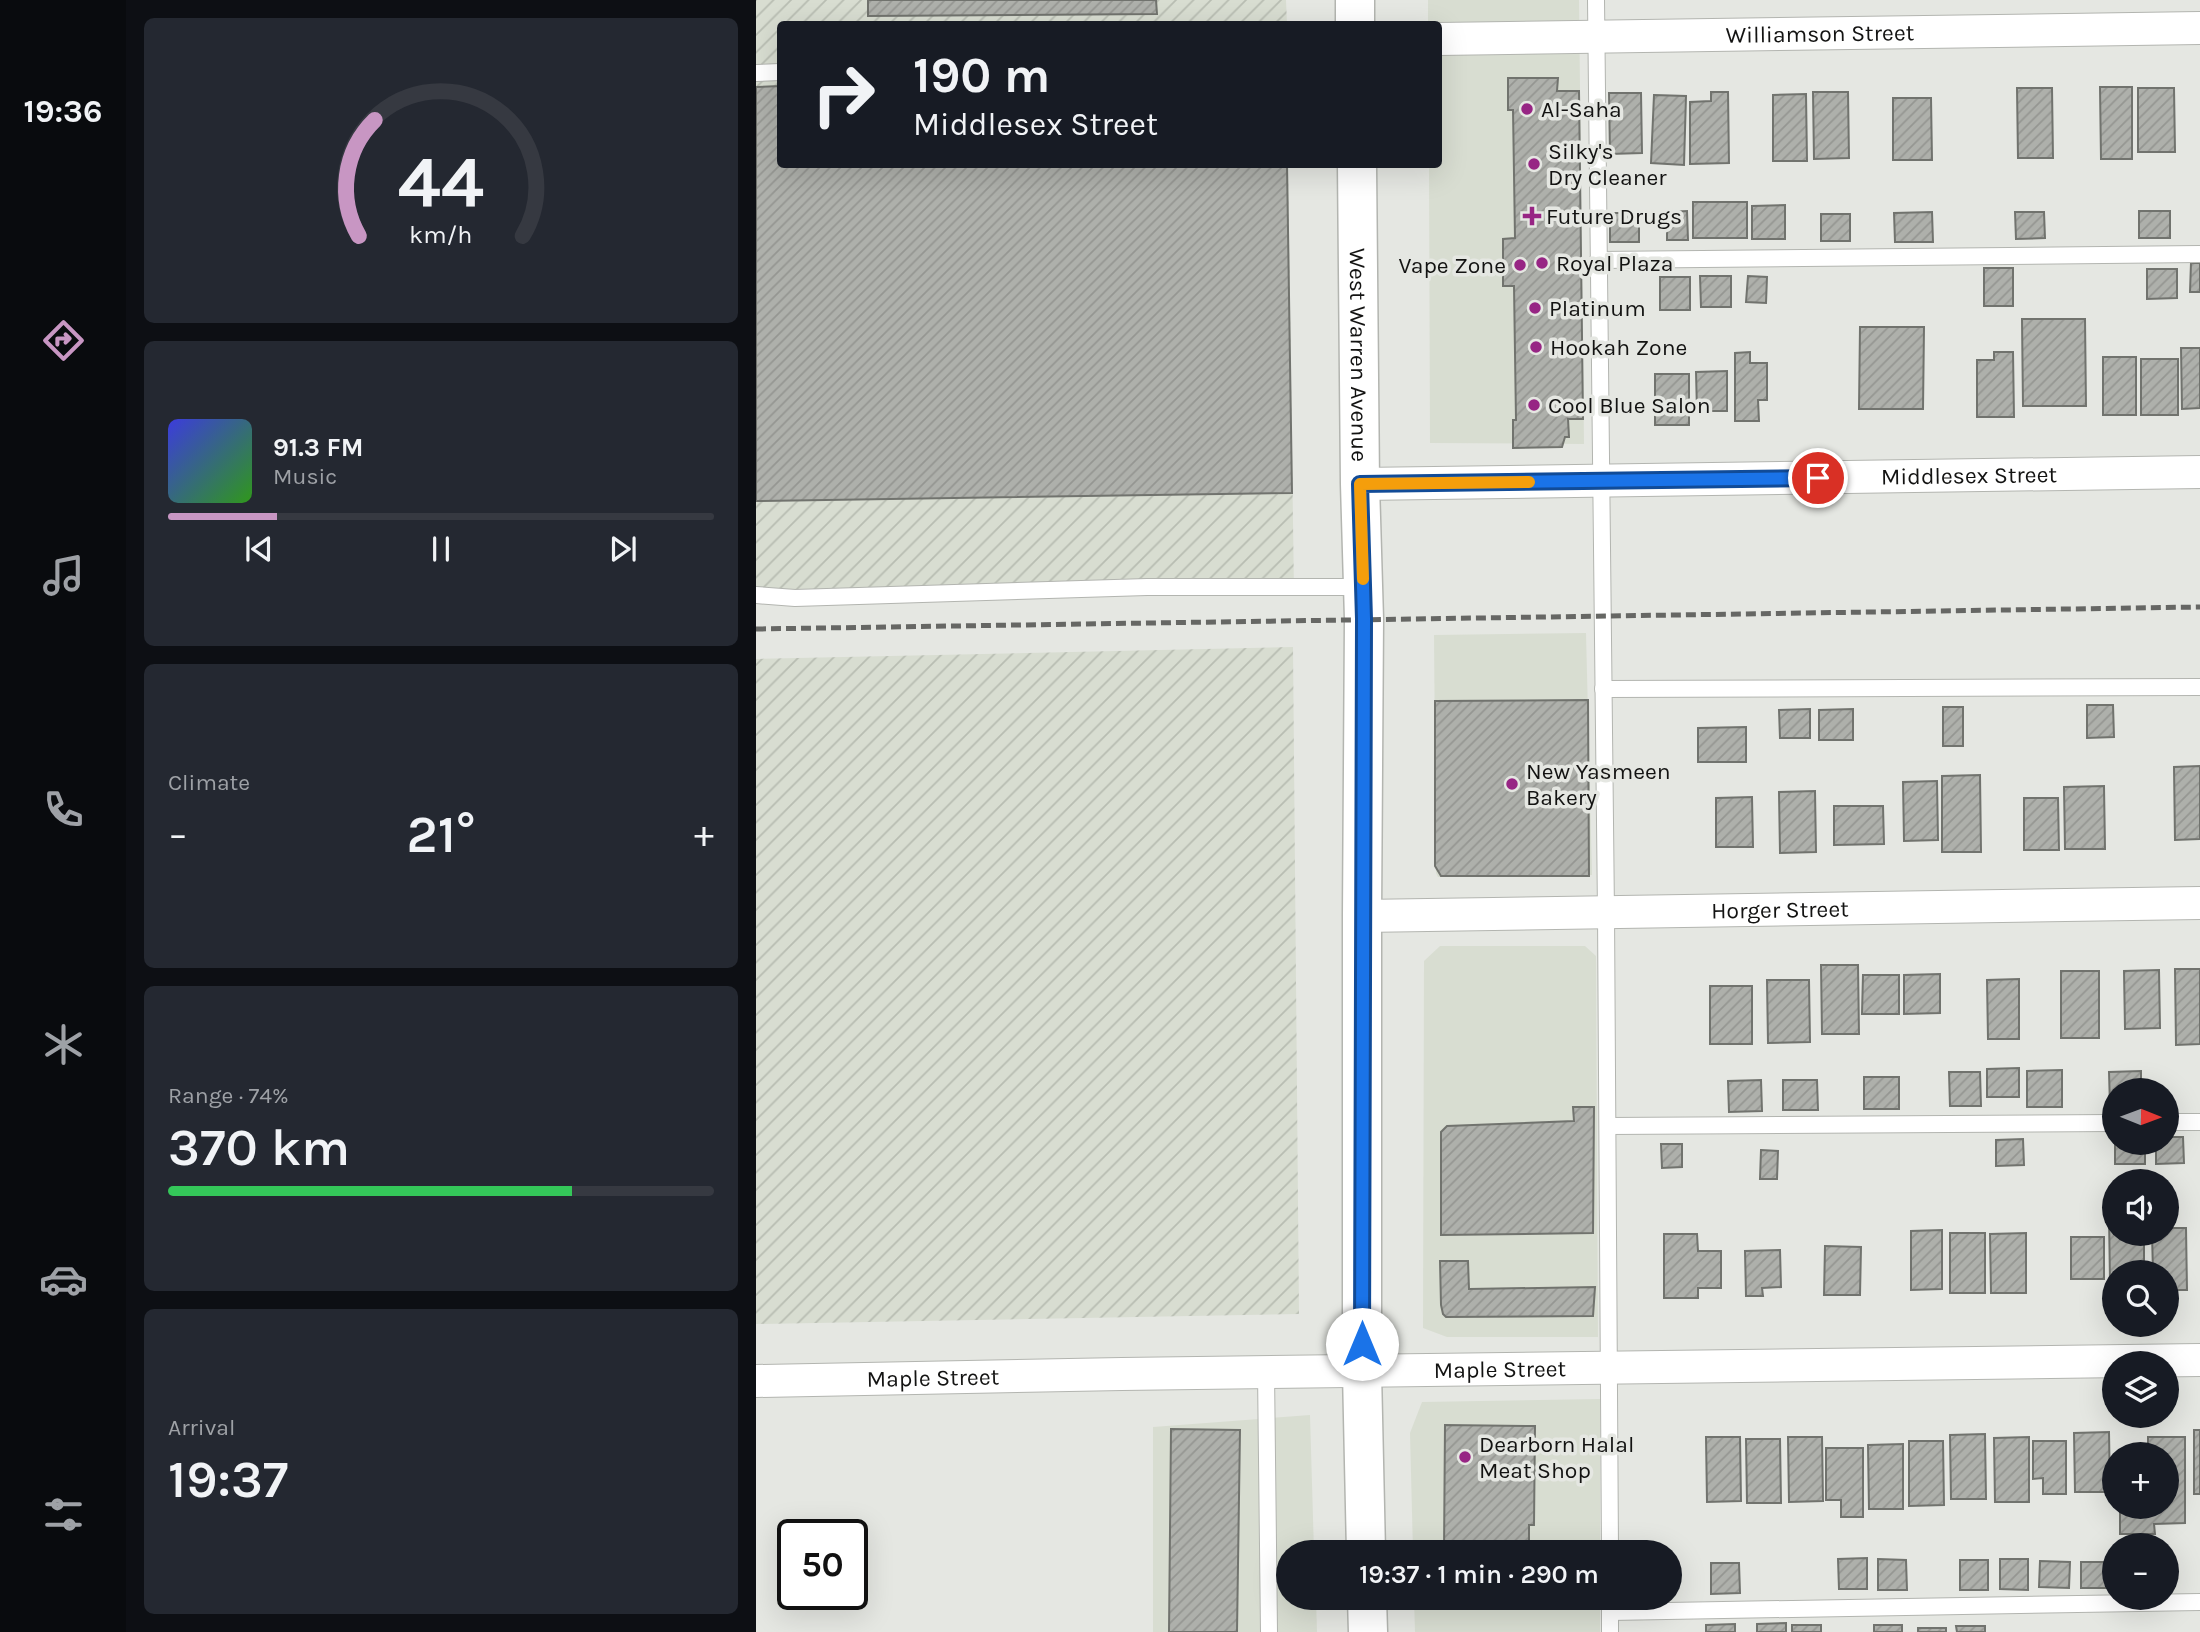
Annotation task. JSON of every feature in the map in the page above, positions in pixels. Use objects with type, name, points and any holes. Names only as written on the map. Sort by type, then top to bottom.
[{"type":"main road","points":[[1355,0],[1355,21]]},
{"type":"main road","name":"West Warren Avenue","points":[[1357,168],[1363,586],[1362,1371],[1366,1540]]},
{"type":"main road","points":[[1367,1610],[1368,1632]]},
{"type":"street","name":"Williamson Street","points":[[1442,39],[2200,28]]},
{"type":"street","name":"Middlesex Street","points":[[1360,484],[2200,472]]},
{"type":"street","name":"Horger Street","points":[[1362,916],[2200,904]]},
{"type":"street","name":"Maple Street","points":[[756,1381],[2200,1360]]},
{"type":"lane","points":[[1596,0],[1610,1540]]},
{"type":"lane","points":[[756,73],[777,72]]},
{"type":"lane","points":[[1598,260],[2200,254]]},
{"type":"lane","points":[[756,595],[795,598],[1146,587],[1363,586]]},
{"type":"lane","points":[[1603,689],[2200,687]]},
{"type":"lane","points":[[2179,1122],[2200,1122]]},
{"type":"lane","points":[[1608,1126],[2102,1123]]},
{"type":"lane","points":[[1266,1373],[1269,1632]]},
{"type":"lane","points":[[1682,1605],[2200,1602]]},
{"type":"lane","points":[[1610,1610],[1610,1632]]},
{"type":"shaded area","points":[[756,0],[1286,0],[1287,21],[777,21],[777,168],[1288,168],[1294,592],[756,598]]},
{"type":"shaded area","points":[[1428,0],[1579,0],[1584,444],[1430,443],[1429,168],[1442,168],[1442,21],[1428,21]]},
{"type":"shaded area","name":"New Yasmeen Bakery","points":[[1586,633],[1592,875],[1438,877],[1434,635]]},
{"type":"shaded area","points":[[1293,647],[1299,1314],[756,1324],[756,659]]},
{"type":"shaded area","points":[[1440,946],[1585,946],[1596,956],[1598,1337],[1447,1337],[1423,1328],[1424,961]]},
{"type":"shaded area","points":[[1600,1399],[1600,1540],[1413,1540],[1410,1433],[1422,1402]]},
{"type":"shaded area","points":[[1310,1415],[1314,1540],[1276,1540],[1276,1610],[1316,1610],[1317,1632],[1153,1632],[1153,1427]]},
{"type":"shaded area","points":[[1414,1610],[1600,1610],[1600,1632],[1415,1632]]},
{"type":"building","points":[[868,0],[1156,0],[1157,14],[868,16]]},
{"type":"building","name":"Royal Plaza","points":[[1508,78],[1558,78],[1557,91],[1579,91],[1583,419],[1568,419],[1569,437],[1565,437],[1562,447],[1513,448],[1513,420],[1516,420],[1514,286],[1503,286],[1503,239],[1515,238],[1513,110],[1508,110]]},
{"type":"building","points":[[777,86],[777,168],[1287,168],[1292,493],[756,501],[756,87]]},
{"type":"building","points":[[2100,87],[2132,87],[2132,159],[2101,159]]},
{"type":"building","points":[[2017,88],[2052,88],[2053,158],[2018,158]]},
{"type":"building","points":[[2138,88],[2174,88],[2175,152],[2138,152]]},
{"type":"building","points":[[1711,92],[1728,92],[1729,163],[1690,164],[1690,102],[1711,101]]},
{"type":"building","points":[[1813,92],[1848,92],[1849,158],[1814,159]]},
{"type":"building","points":[[1609,93],[1641,93],[1642,153],[1610,154]]},
{"type":"building","points":[[1806,94],[1807,161],[1773,161],[1773,95]]},
{"type":"building","points":[[1654,95],[1686,96],[1684,165],[1651,163]]},
{"type":"building","points":[[1893,98],[1931,98],[1932,160],[1893,160]]},
{"type":"building","points":[[1693,202],[1747,202],[1747,238],[1693,238]]},
{"type":"building","points":[[1785,205],[1785,239],[1752,239],[1752,206]]},
{"type":"building","points":[[1687,211],[1688,240],[1667,240],[1667,212]]},
{"type":"building","points":[[2139,211],[2170,211],[2170,238],[2139,238]]},
{"type":"building","points":[[1932,212],[1933,242],[1895,242],[1894,213]]},
{"type":"building","points":[[2015,212],[2044,212],[2045,238],[2016,239]]},
{"type":"building","points":[[1610,213],[1639,213],[1639,242],[1610,242]]},
{"type":"building","points":[[1821,214],[1850,214],[1850,241],[1821,241]]},
{"type":"building","points":[[2191,263],[2200,263],[2200,292],[2190,292]]},
{"type":"building","points":[[1984,268],[2013,268],[2013,306],[1984,306]]},
{"type":"building","points":[[2147,269],[2177,269],[2177,298],[2147,299]]},
{"type":"building","points":[[1700,276],[1731,276],[1731,307],[1701,307]]},
{"type":"building","points":[[1748,276],[1767,277],[1766,303],[1746,302]]},
{"type":"building","points":[[1660,277],[1690,277],[1690,310],[1660,310]]},
{"type":"building","points":[[2022,319],[2085,319],[2086,406],[2023,406]]},
{"type":"building","points":[[1860,327],[1924,327],[1923,409],[1859,409]]},
{"type":"building","points":[[2181,348],[2200,348],[2200,408],[2182,409]]},
{"type":"building","points":[[1750,352],[1750,363],[1767,363],[1767,400],[1758,400],[1759,421],[1735,421],[1735,353]]},
{"type":"building","points":[[1994,352],[2013,352],[2014,417],[1977,417],[1977,360],[1994,360]]},
{"type":"building","points":[[2103,357],[2136,357],[2136,415],[2103,415]]},
{"type":"building","points":[[2141,359],[2178,359],[2178,415],[2141,415]]},
{"type":"building","points":[[1727,371],[1727,411],[1697,411],[1696,372]]},
{"type":"building","points":[[1655,374],[1689,374],[1689,425],[1655,425]]},
{"type":"building","name":"New Yasmeen Bakery","points":[[1588,700],[1589,876],[1441,876],[1435,866],[1435,701]]},
{"type":"building","points":[[2087,705],[2113,705],[2114,737],[2087,738]]},
{"type":"building","points":[[1943,707],[1963,707],[1963,746],[1943,746]]},
{"type":"building","points":[[1810,709],[1810,738],[1780,738],[1779,710]]},
{"type":"building","points":[[1853,709],[1853,740],[1819,740],[1819,710]]},
{"type":"building","points":[[1746,727],[1746,762],[1698,762],[1698,728]]},
{"type":"building","points":[[2200,766],[2200,839],[2175,840],[2174,767]]},
{"type":"building","points":[[1980,775],[1981,852],[1942,852],[1942,776]]},
{"type":"building","points":[[1937,781],[1938,840],[1904,841],[1903,782]]},
{"type":"building","points":[[2104,786],[2105,849],[2065,849],[2064,787]]},
{"type":"building","points":[[1815,791],[1816,852],[1780,853],[1779,792]]},
{"type":"building","points":[[1752,797],[1753,847],[1716,847],[1716,798]]},
{"type":"building","points":[[2024,798],[2058,798],[2059,850],[2024,850]]},
{"type":"building","points":[[1834,806],[1883,806],[1884,844],[1834,845]]},
{"type":"building","points":[[1821,965],[1858,965],[1859,1034],[1822,1034]]},
{"type":"building","points":[[2175,969],[2200,969],[2200,1044],[2176,1045]]},
{"type":"building","points":[[2159,970],[2160,1028],[2125,1029],[2124,971]]},
{"type":"building","points":[[2061,971],[2099,971],[2099,1038],[2061,1038]]},
{"type":"building","points":[[1940,974],[1940,1013],[1904,1014],[1904,975]]},
{"type":"building","points":[[1863,975],[1899,975],[1899,1014],[1862,1014]]},
{"type":"building","points":[[2019,979],[2019,1039],[1988,1039],[1987,980]]},
{"type":"building","points":[[1767,980],[1809,980],[1810,1042],[1768,1043]]},
{"type":"building","points":[[1710,986],[1752,986],[1752,1044],[1710,1044]]},
{"type":"building","points":[[2019,1068],[2019,1097],[1987,1097],[1987,1069]]},
{"type":"building","points":[[2062,1070],[2062,1107],[2027,1107],[2027,1071]]},
{"type":"building","points":[[2141,1071],[2141,1078],[2109,1078],[2109,1072]]},
{"type":"building","points":[[1949,1072],[1980,1072],[1981,1106],[1950,1106]]},
{"type":"building","points":[[1864,1077],[1899,1077],[1899,1109],[1864,1109]]},
{"type":"building","points":[[1761,1080],[1762,1111],[1729,1112],[1728,1081]]},
{"type":"building","points":[[1783,1080],[1817,1080],[1818,1110],[1783,1110]]},
{"type":"building","points":[[1573,1107],[1594,1107],[1593,1233],[1441,1235],[1441,1132],[1447,1126],[1574,1121]]},
{"type":"building","points":[[2179,1137],[2183,1137],[2184,1163],[2156,1164],[2156,1155],[2179,1155]]},
{"type":"building","points":[[2023,1139],[2024,1165],[1996,1166],[1996,1140]]},
{"type":"building","points":[[1661,1144],[1682,1144],[1682,1167],[1662,1168]]},
{"type":"building","points":[[1761,1150],[1778,1151],[1777,1179],[1760,1179]]},
{"type":"building","points":[[2115,1155],[2145,1155],[2145,1164],[2115,1164]]},
{"type":"building","points":[[2179,1228],[2186,1228],[2187,1290],[2179,1290],[2179,1260],[2153,1260],[2152,1246],[2179,1246]]},
{"type":"building","points":[[1942,1230],[1942,1289],[1911,1290],[1911,1231]]},
{"type":"building","points":[[1950,1233],[1985,1233],[1985,1293],[1950,1293]]},
{"type":"building","points":[[2026,1233],[2026,1293],[1991,1293],[1990,1234]]},
{"type":"building","points":[[1664,1234],[1697,1234],[1698,1251],[1721,1251],[1721,1288],[1698,1288],[1698,1298],[1664,1298]]},
{"type":"building","points":[[2071,1237],[2102,1237],[2102,1279],[2071,1279]]},
{"type":"building","points":[[1825,1246],[1861,1247],[1860,1295],[1824,1295]]},
{"type":"building","points":[[2109,1246],[2144,1246],[2144,1260],[2110,1260]]},
{"type":"building","points":[[1780,1250],[1781,1287],[1762,1288],[1763,1296],[1746,1296],[1745,1251]]},
{"type":"building","points":[[1440,1261],[1468,1261],[1469,1289],[1595,1287],[1593,1316],[1446,1317],[1441,1305]]},
{"type":"building","points":[[1445,1425],[1535,1426],[1534,1525],[1529,1525],[1529,1540],[1444,1540]]},
{"type":"building","points":[[1171,1429],[1240,1430],[1237,1632],[1169,1632]]},
{"type":"building","points":[[2194,1430],[2200,1430],[2200,1494],[2194,1494]]},
{"type":"building","points":[[2109,1432],[2109,1442],[2102,1442],[2102,1492],[2075,1492],[2074,1433]]},
{"type":"building","points":[[1985,1434],[1986,1499],[1951,1499],[1950,1435]]},
{"type":"building","points":[[1706,1437],[1740,1437],[1741,1501],[1707,1502]]},
{"type":"building","points":[[1788,1437],[1822,1437],[1823,1501],[1789,1502]]},
{"type":"building","points":[[2029,1437],[2029,1502],[1995,1502],[1994,1438]]},
{"type":"building","points":[[2148,1437],[2185,1437],[2185,1523],[2154,1524],[2155,1533],[2120,1533],[2120,1519],[2179,1519],[2179,1442],[2148,1442]]},
{"type":"building","points":[[1746,1439],[1780,1439],[1781,1503],[1747,1503]]},
{"type":"building","points":[[1909,1441],[1943,1441],[1944,1505],[1909,1506]]},
{"type":"building","points":[[2033,1441],[2066,1441],[2066,1494],[2043,1494],[2043,1478],[2033,1479]]},
{"type":"building","points":[[1903,1444],[1903,1509],[1869,1509],[1868,1445]]},
{"type":"building","points":[[1826,1448],[1863,1448],[1863,1517],[1841,1517],[1841,1500],[1826,1500]]},
{"type":"building","points":[[1867,1558],[1867,1589],[1839,1589],[1838,1559]]},
{"type":"building","points":[[1878,1559],[1906,1560],[1907,1590],[1878,1590]]},
{"type":"building","points":[[2000,1559],[2028,1559],[2028,1590],[2000,1589]]},
{"type":"building","points":[[1960,1560],[1988,1560],[1988,1590],[1960,1590]]},
{"type":"building","points":[[2040,1561],[2070,1562],[2069,1588],[2039,1587]]},
{"type":"building","points":[[2081,1562],[2102,1562],[2102,1588],[2081,1588]]},
{"type":"building","points":[[1711,1563],[1739,1563],[1740,1593],[1711,1594]]},
{"type":"building","points":[[1786,1623],[1786,1632],[1757,1632],[1757,1624]]},
{"type":"building","points":[[1735,1624],[1735,1632],[1706,1632],[1706,1625]]},
{"type":"building","points":[[1792,1625],[1821,1625],[1821,1632],[1792,1632]]},
{"type":"building","points":[[1874,1625],[1902,1625],[1902,1632],[1874,1632]]},
{"type":"building","points":[[1956,1626],[1985,1626],[1985,1632],[1957,1632]]},
{"type":"building","points":[[1918,1628],[1946,1628],[1946,1632],[1918,1632]]},
{"type":"railway","points":[[756,629],[2200,607]]},
{"type":"slow traffic","points":[[1363,579],[1360,484],[1529,482]]},
{"type":"place","name":"Al-Saha","points":[[1527,109]]},
{"type":"place","name":"Silky's Dry Cleaner","points":[[1534,164]]},
{"type":"place","name":"Future Drugs","points":[[1532,216]]},
{"type":"place","name":"Royal Plaza","points":[[1542,263]]},
{"type":"place","name":"Vape Zone","points":[[1520,265]]},
{"type":"place","name":"Platinum","points":[[1535,308]]},
{"type":"place","name":"Hookah Zone","points":[[1536,347]]},
{"type":"place","name":"Cool Blue Salon","points":[[1534,405]]},
{"type":"place","name":"New Yasmeen Bakery","points":[[1512,784]]},
{"type":"place","name":"Dearborn Halal Meat Shop","points":[[1465,1457]]},
{"type":"route","points":[[1362,1344],[1364,619],[1360,484],[1818,478]]}]
